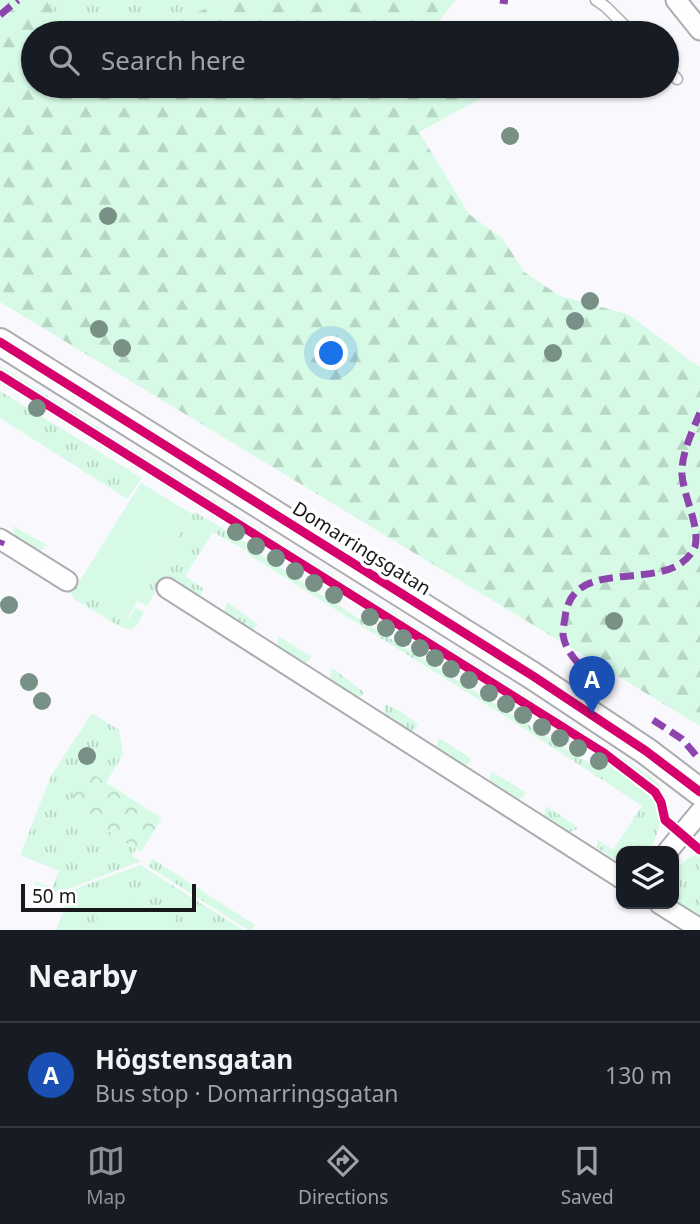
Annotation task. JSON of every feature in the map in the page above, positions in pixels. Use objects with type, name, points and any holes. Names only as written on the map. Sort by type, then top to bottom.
[{"type":"street","points":[[676,0],[700,30]]},
{"type":"street","name":"Domarringsgatan","points":[[0,342],[533,676],[646,751],[700,792]]},
{"type":"street","points":[[1,541],[67,581]]},
{"type":"street","points":[[167,587],[616,875]]},
{"type":"street","points":[[671,846],[700,812]]},
{"type":"street","points":[[666,909],[687,926]]},
{"type":"lane","points":[[596,0],[608,3],[622,21]]},
{"type":"green space","points":[[0,0],[46,0],[60,19],[69,21],[21,21],[21,98],[479,98],[419,132],[469,214],[503,239],[524,272],[560,296],[627,314],[700,367],[700,726],[0,302]]},
{"type":"green space","points":[[46,0],[228,0],[175,21],[60,19]]},
{"type":"green space","points":[[228,0],[456,0],[439,21],[175,21]]},
{"type":"green space","points":[[0,366],[580,730],[648,775],[662,789],[0,371]]},
{"type":"green space","points":[[0,391],[142,478],[127,499],[0,418]]},
{"type":"green space","points":[[141,483],[192,514],[127,618],[76,587]]},
{"type":"green space","points":[[195,512],[247,543],[245,550],[213,532],[185,576],[204,589],[200,596],[164,577],[147,606],[138,601],[192,514]]},
{"type":"green space","points":[[13,526],[47,545],[36,551],[18,538]]},
{"type":"green space","points":[[250,543],[253,549],[320,594],[600,770],[606,762],[630,779],[647,793],[658,810],[659,827],[652,846],[616,846],[616,860],[597,848],[598,840],[613,850],[642,806],[246,552]]},
{"type":"green space","points":[[76,578],[80,579],[76,586],[128,619],[135,607],[144,612],[138,624],[131,630],[119,626],[74,599],[70,593]]},
{"type":"green space","points":[[227,602],[257,624],[252,632],[224,613]]},
{"type":"green space","points":[[279,637],[311,656],[309,660],[304,665],[278,649]]},
{"type":"green space","points":[[332,668],[364,692],[360,697],[355,698],[330,681]]},
{"type":"green space","points":[[385,704],[418,724],[416,729],[410,732],[386,717]]},
{"type":"green space","points":[[92,713],[119,730],[123,754],[106,783],[89,772],[68,805],[136,849],[132,856],[141,861],[61,892],[52,891],[34,884],[35,882],[52,888],[59,871],[20,855],[51,776]]},
{"type":"green space","points":[[439,738],[470,758],[469,763],[462,766],[436,748]]},
{"type":"green space","points":[[491,771],[525,792],[524,796],[517,800],[489,783]]},
{"type":"green space","points":[[89,772],[162,818],[141,852],[67,805]]},
{"type":"green space","points":[[546,806],[578,827],[577,829],[568,833],[545,819]]},
{"type":"green space","points":[[700,855],[700,917],[679,903],[679,866]]},
{"type":"green space","points":[[153,859],[255,925],[252,930],[148,866]]},
{"type":"green space","points":[[140,865],[243,930],[56,930],[75,889]]},
{"type":"green space","points":[[110,888],[177,917],[172,930],[92,930]]},
{"type":"marked path","points":[[0,15],[18,0]]},
{"type":"marked path","points":[[500,0],[508,1]]},
{"type":"marked path","points":[[610,691],[581,666],[565,644],[565,618],[572,598],[585,586],[603,579],[665,570],[683,562],[695,547],[694,521],[683,484],[682,467],[700,413]]},
{"type":"marked path","points":[[0,545],[2,540]]},
{"type":"marked path","points":[[653,720],[682,739],[700,760]]},
{"type":"cycle path","points":[[0,342],[533,676],[646,751],[700,792]]},
{"type":"cycle path","points":[[0,375],[604,753],[655,792],[661,802],[665,820],[700,850]]},
{"type":"place","name":"Högstensgatan","points":[[592,714]]}]
